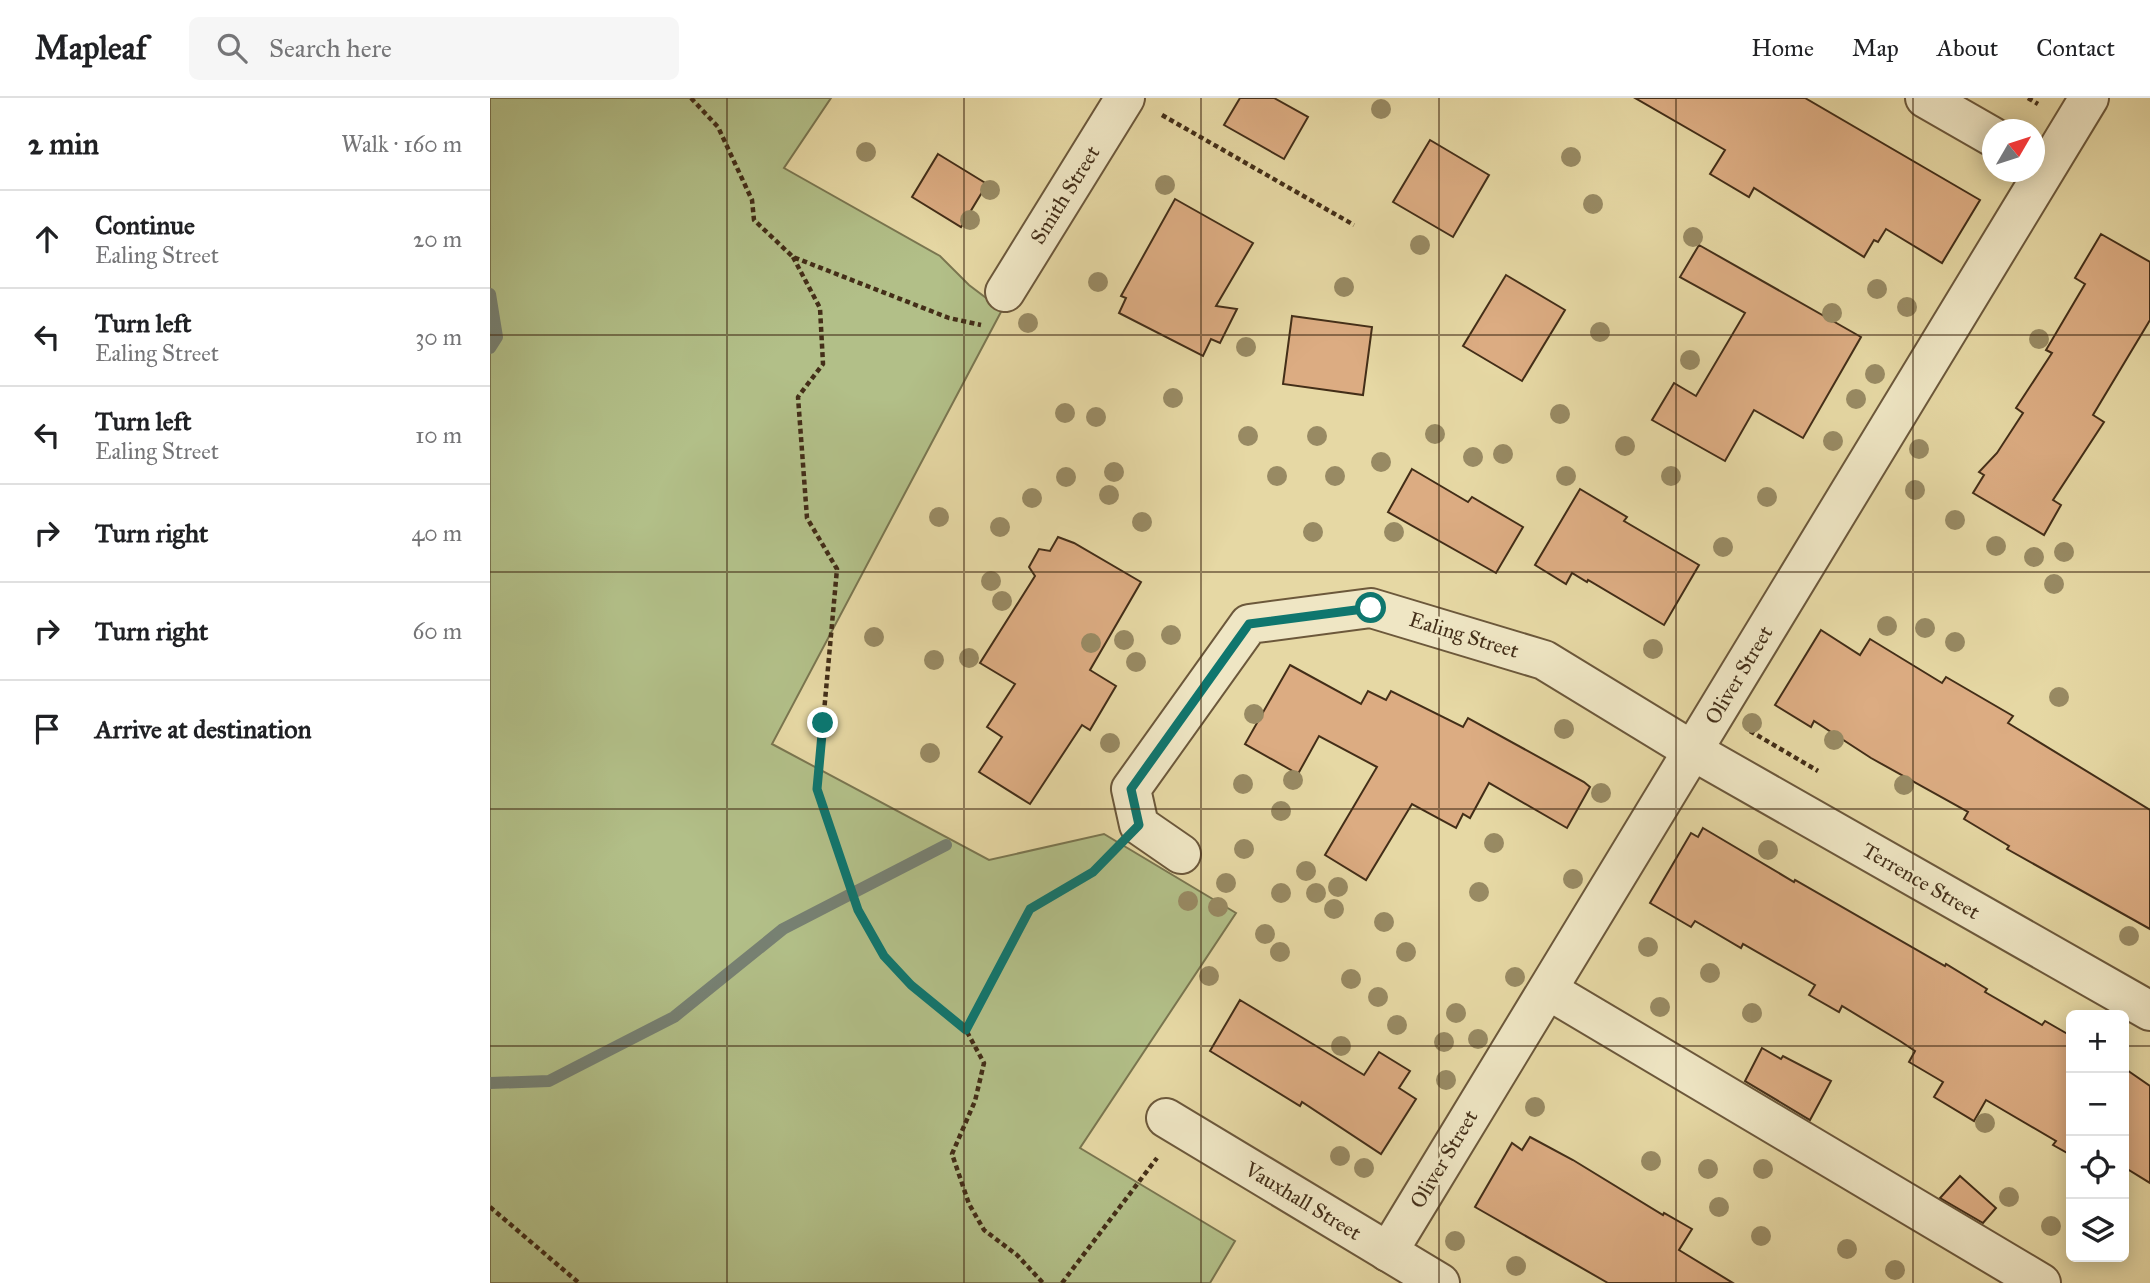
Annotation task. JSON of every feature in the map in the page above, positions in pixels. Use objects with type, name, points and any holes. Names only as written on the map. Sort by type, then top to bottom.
[{"type":"street","points":[[1925,98],[1982,131]]},
{"type":"street","name":"Oliver Street","points":[[2045,159],[2089,98]]},
{"type":"street","name":"Smith Street","points":[[1005,292],[1138,103]]},
{"type":"street","name":"Oliver Street","points":[[1388,1252],[1693,751],[2031,182]]},
{"type":"street","name":"Ealing Street","points":[[1139,825],[1131,789],[1249,624],[1276,620],[1371,608],[1545,660],[1693,751]]},
{"type":"street","name":"Terrence Street","points":[[1693,751],[2150,1011]]},
{"type":"street","points":[[1139,825],[1181,855]]},
{"type":"street","points":[[1548,990],[2041,1283]]},
{"type":"street","name":"Vauxhall Street","points":[[1166,1118],[1440,1283]]},
{"type":"path","points":[[691,98],[719,127],[752,200],[754,220],[793,257],[820,308],[823,364],[798,397],[807,518],[837,569],[817,789],[858,910],[884,956],[911,985],[966,1030],[984,1063],[975,1101],[952,1154],[969,1204],[984,1230],[1017,1255],[1043,1283]]},
{"type":"path","points":[[2028,98],[2038,104]]},
{"type":"path","points":[[1138,103],[1354,225]]},
{"type":"path","points":[[793,257],[949,318],[985,326]]},
{"type":"path","points":[[1747,729],[1819,772]]},
{"type":"path","points":[[966,1030],[1030,909],[1093,872],[1139,825]]},
{"type":"path","points":[[1062,1283],[1159,1155]]},
{"type":"path","points":[[490,1207],[579,1283]]},
{"type":"green space","points":[[490,98],[831,98],[784,168],[940,256],[969,285],[1002,310],[772,744],[989,860],[1104,834],[1236,913],[1080,1148],[1235,1241],[1210,1283],[490,1283]]},
{"type":"building","points":[[1240,98],[1274,98],[1308,117],[1284,159],[1224,125]]},
{"type":"building","points":[[1635,98],[1805,98],[1980,200],[1942,263],[1886,229],[1878,242],[1874,240],[1864,257],[1754,188],[1749,197],[1710,174],[1725,150]]},
{"type":"building","points":[[1430,140],[1489,175],[1453,237],[1393,202]]},
{"type":"building","points":[[938,154],[987,184],[961,227],[912,197]]},
{"type":"building","points":[[1175,199],[1253,243],[1216,306],[1237,309],[1220,343],[1211,339],[1203,356],[1119,313],[1126,298],[1121,296]]},
{"type":"building","points":[[2101,234],[2150,262],[2150,320],[2093,415],[2104,422],[2053,500],[2061,505],[2044,535],[1973,493],[1984,475],[1979,472],[1997,453],[2023,413],[2016,408],[2052,353],[2046,350],[2085,284],[2075,278]]},
{"type":"building","points":[[1699,245],[1861,337],[1803,438],[1754,410],[1725,461],[1652,420],[1674,383],[1696,396],[1745,313],[1680,277]]},
{"type":"building","points":[[1506,275],[1565,310],[1522,381],[1463,346]]},
{"type":"building","points":[[1292,316],[1372,327],[1363,395],[1283,384]]},
{"type":"building","points":[[1412,469],[1468,502],[1472,497],[1523,527],[1496,573],[1388,512]]},
{"type":"building","points":[[1580,489],[1627,517],[1624,521],[1699,565],[1664,625],[1588,580],[1587,582],[1572,573],[1566,584],[1535,565]]},
{"type":"building","points":[[1058,537],[1074,543],[1141,582],[1090,670],[1116,686],[1090,730],[1082,725],[1030,804],[979,772],[1002,737],[987,727],[1015,684],[980,663],[1035,576],[1029,567],[1039,549],[1050,551]]},
{"type":"building","points":[[1821,630],[1860,655],[1870,639],[1942,683],[1946,677],[2013,716],[2008,723],[2150,810],[2150,929],[2007,849],[2009,846],[1964,819],[1968,812],[1871,758],[1814,721],[1811,727],[1775,705]]},
{"type":"building","points":[[1290,665],[1361,704],[1368,691],[1386,700],[1391,691],[1463,727],[1468,718],[1590,787],[1567,828],[1489,783],[1470,818],[1463,814],[1456,828],[1412,804],[1366,880],[1325,855],[1377,767],[1319,736],[1298,774],[1245,744]]},
{"type":"building","points":[[1703,828],[1794,882],[1795,880],[1945,966],[1946,964],[1987,989],[1985,992],[2042,1025],[2045,1021],[2066,1033],[2066,1152],[2053,1145],[2056,1141],[1986,1100],[1974,1121],[1934,1097],[1943,1082],[1909,1062],[1915,1051],[1842,1006],[1839,1012],[1809,995],[1815,985],[1743,944],[1741,948],[1695,921],[1691,927],[1650,903],[1691,833],[1698,837]]},
{"type":"building","points":[[1240,1000],[1364,1075],[1379,1052],[1410,1071],[1399,1088],[1416,1099],[1381,1154],[1302,1102],[1300,1106],[1210,1051]]},
{"type":"building","points":[[1762,1048],[1831,1081],[1810,1120],[1745,1081]]},
{"type":"building","points":[[2129,1071],[2150,1086],[2150,1183],[2129,1170]]},
{"type":"building","points":[[1530,1137],[1663,1215],[1664,1213],[1692,1229],[1679,1250],[1733,1283],[1608,1283],[1475,1207],[1512,1143],[1522,1150]]},
{"type":"building","points":[[1960,1176],[1996,1208],[1983,1223],[1940,1198]]},
{"type":"waterway","points":[[490,294],[497,337],[490,348]]},
{"type":"waterway","points":[[490,1083],[549,1081],[674,1017],[783,929],[946,845]]},
{"type":"route","points":[[823,723],[817,789],[858,910],[884,956],[911,985],[966,1030],[1030,909],[1093,872],[1139,825],[1131,789],[1249,624],[1371,608]]}]
